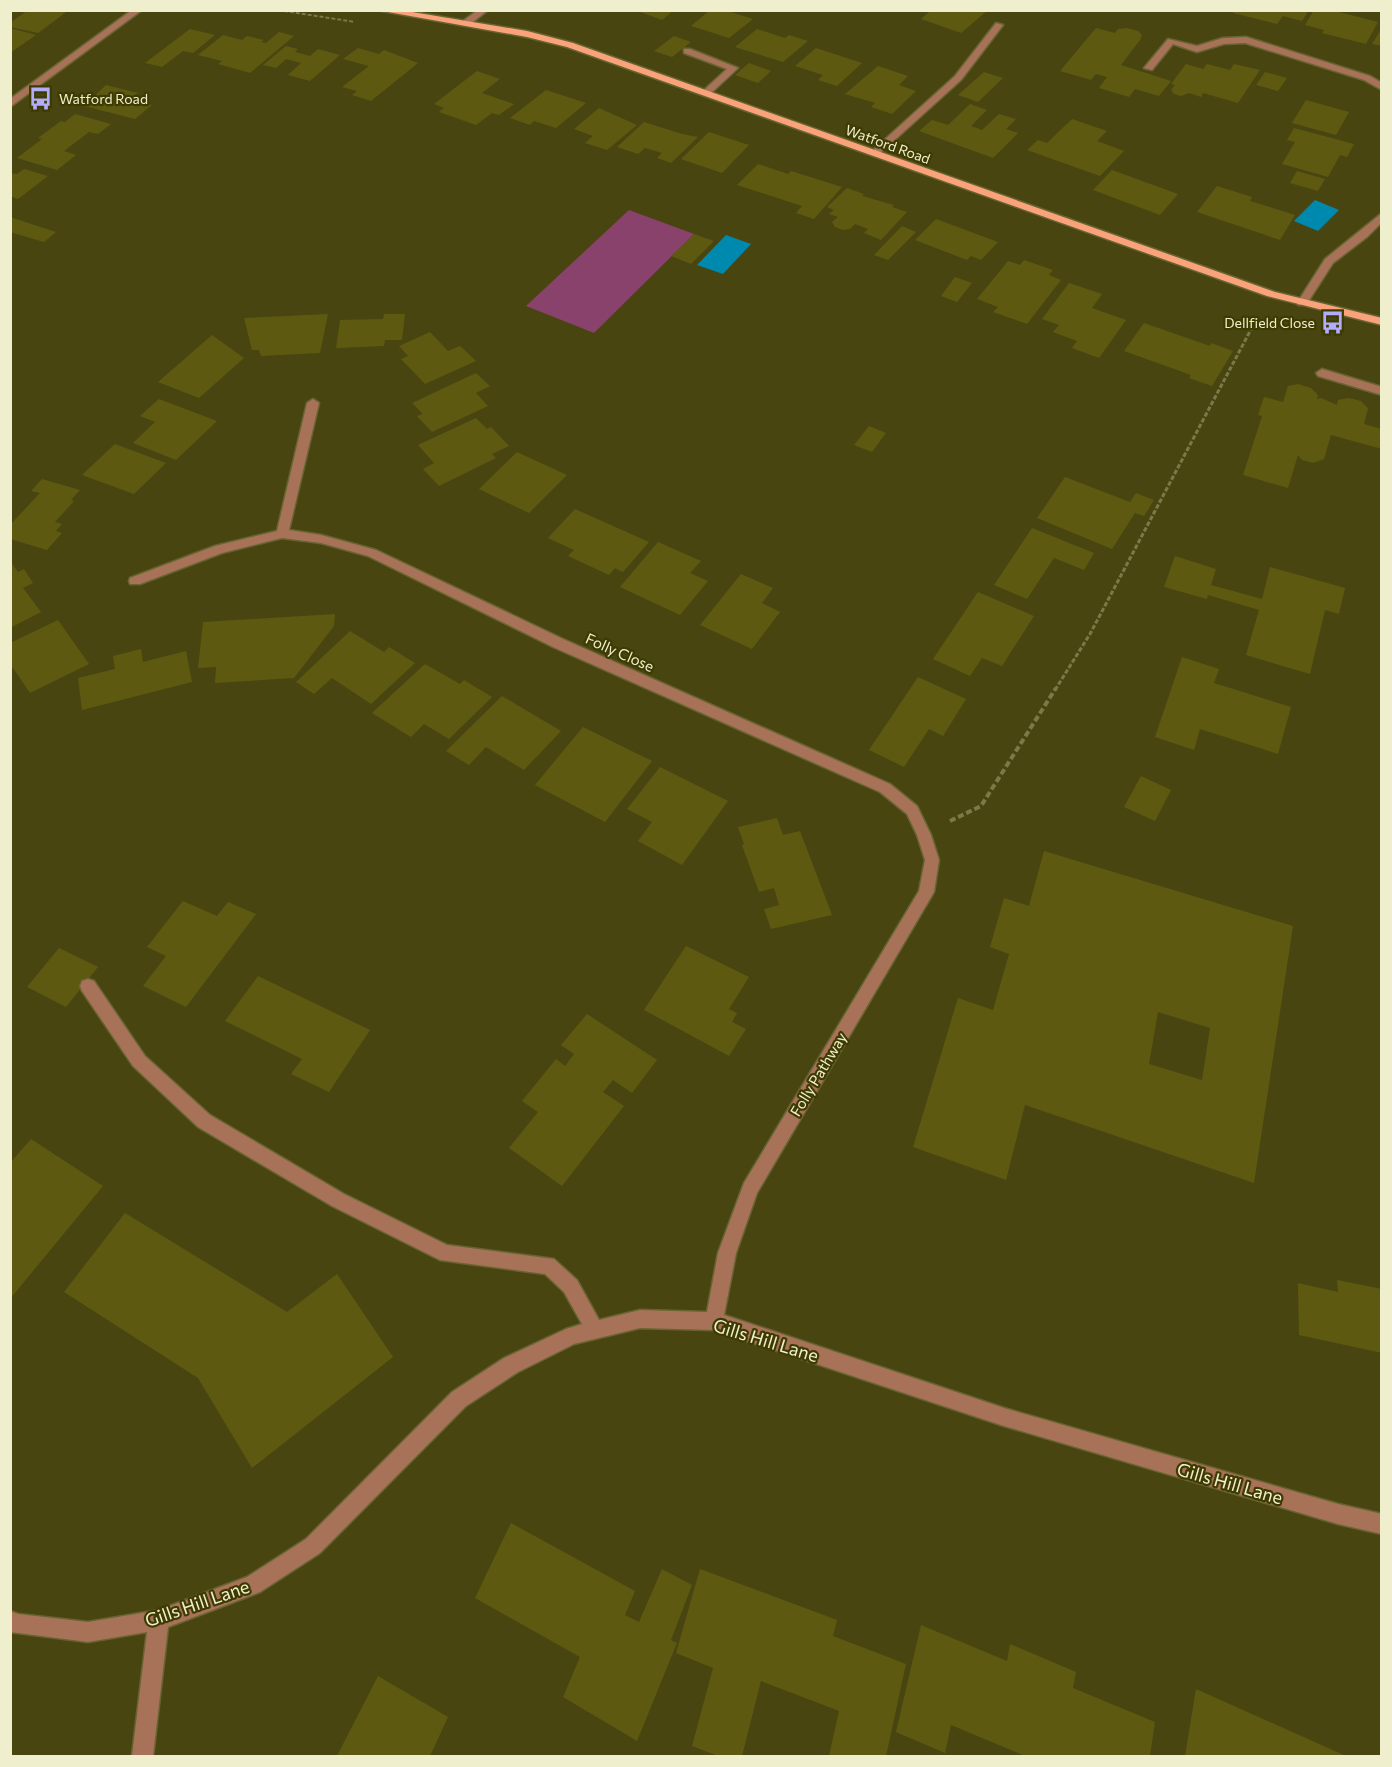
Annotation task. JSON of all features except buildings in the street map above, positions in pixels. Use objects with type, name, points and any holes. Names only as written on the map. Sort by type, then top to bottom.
[{"type":"main road","name":"Watford Road","points":[[381,10],[527,34],[570,45],[1270,294],[1382,322]]},
{"type":"street","points":[[10,104],[138,10]]},
{"type":"street","points":[[466,23],[484,10]]},
{"type":"street","points":[[875,153],[958,78],[999,25]]},
{"type":"street","points":[[1149,68],[1171,41],[1197,49],[1223,41],[1246,40],[1367,78],[1382,87]]},
{"type":"street","points":[[687,51],[733,68],[706,92]]},
{"type":"street","points":[[1302,303],[1329,261],[1363,235],[1382,216]]},
{"type":"street","points":[[1322,373],[1382,391]]},
{"type":"street","points":[[282,534],[312,403]]},
{"type":"street","name":"Folly Close","points":[[135,581],[219,549],[282,534],[321,539],[372,553],[558,643],[885,788],[912,810],[924,835]]},
{"type":"street","name":"Folly Pathway","points":[[714,1322],[727,1253],[750,1189],[926,892],[932,860],[924,835]]},
{"type":"street","points":[[88,986],[139,1061],[204,1121],[338,1200],[446,1254],[548,1265],[559,1272],[576,1290],[594,1330]]},
{"type":"street","name":"Gills Hill Lane","points":[[10,1621],[16,1624],[88,1632],[159,1620],[253,1585],[313,1545],[372,1489],[459,1399],[511,1365],[572,1335],[640,1319],[714,1322],[1005,1417],[1338,1514],[1382,1524]]},
{"type":"street","points":[[143,1756],[159,1620]]},
{"type":"path","points":[[924,835],[981,806],[1090,634],[1270,294]]},
{"type":"shaded area","points":[[629,210],[694,234],[594,333],[526,306]]},
{"type":"water","points":[[1315,200],[1339,210],[1318,231],[1294,221]]},
{"type":"water","points":[[726,235],[751,244],[723,274],[697,265]]},
{"type":"place","name":"Watford Road","points":[[41,98]]},
{"type":"place","name":"Dellfield Close","points":[[1333,322]]}]
